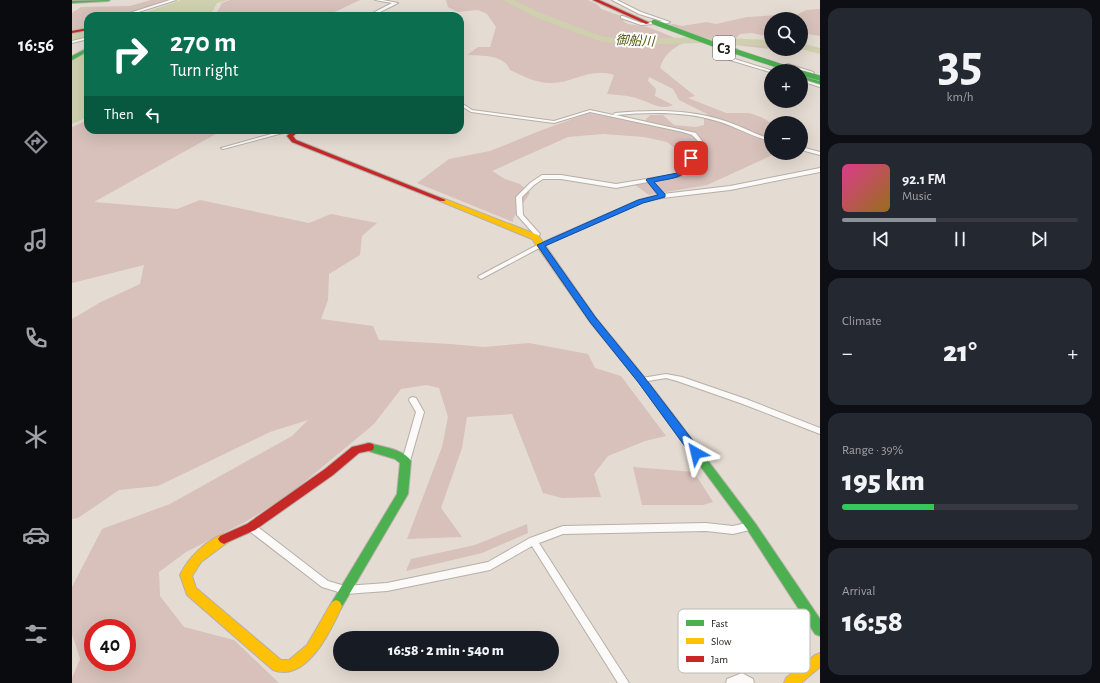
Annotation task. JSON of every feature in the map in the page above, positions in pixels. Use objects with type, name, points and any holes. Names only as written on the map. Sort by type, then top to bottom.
[{"type":"main road","points":[[72,2],[108,0]]},
{"type":"main road","name":"C3","points":[[595,0],[707,46],[764,65]]},
{"type":"main road","name":"C3","points":[[604,0],[651,22],[774,64]]},
{"type":"main road","points":[[72,32],[84,30]]},
{"type":"main road","points":[[72,58],[84,52]]},
{"type":"main road","points":[[808,75],[820,78]]},
{"type":"main road","points":[[808,78],[820,82]]},
{"type":"main road","points":[[292,134],[290,138],[294,141],[414,188],[538,241],[593,320],[642,380],[750,526],[806,609]]},
{"type":"main road","points":[[369,446],[399,456],[406,461],[402,494],[312,649],[292,666],[278,666],[191,591],[186,575],[197,558],[221,540],[251,527],[329,472],[356,450],[369,446]]},
{"type":"main road","points":[[810,615],[820,630]]},
{"type":"main road","points":[[810,667],[820,659]]},
{"type":"main road","points":[[791,683],[803,673]]},
{"type":"street","points":[[135,12],[174,0]]},
{"type":"street","points":[[377,0],[396,3],[377,12]]},
{"type":"street","points":[[614,0],[640,13],[668,22],[641,24],[622,18]]},
{"type":"street","points":[[72,42],[84,39]]},
{"type":"street","points":[[764,69],[721,56],[720,54],[738,50],[784,64]]},
{"type":"street","points":[[808,71],[820,75]]},
{"type":"street","points":[[808,82],[820,86]]},
{"type":"street","points":[[464,106],[471,111],[554,122],[590,111],[684,131],[694,134],[700,141],[686,169],[679,175],[616,186],[561,177],[542,177],[532,184],[519,197],[520,215],[537,234],[538,241]]},
{"type":"street","points":[[605,115],[640,113],[700,115],[719,120],[764,137]]},
{"type":"street","points":[[223,148],[277,134]]},
{"type":"street","points":[[808,150],[820,154]]},
{"type":"street","points":[[481,277],[538,241],[640,201],[662,196],[730,188],[820,170]]},
{"type":"street","points":[[649,180],[662,196]]},
{"type":"street","points":[[642,380],[666,376],[679,379],[743,401],[820,431]]},
{"type":"street","points":[[406,461],[420,412],[413,400]]},
{"type":"street","points":[[251,527],[325,584],[345,590],[387,588],[490,566],[533,541],[563,530],[706,527],[733,530],[750,526]]},
{"type":"street","points":[[533,541],[624,683]]},
{"type":"street","points":[[731,683],[742,678],[749,683]]},
{"type":"shaded area","points":[[151,0],[170,0],[132,12],[84,12],[84,28],[72,30],[72,13],[81,7],[130,6]]},
{"type":"shaded area","points":[[181,0],[228,0],[217,3],[212,12],[146,12]]},
{"type":"shaded area","points":[[230,0],[360,0],[334,12],[217,12],[222,3]]},
{"type":"shaded area","points":[[446,0],[588,0],[598,5],[601,9],[627,18],[623,21],[628,24],[648,27],[685,42],[669,52],[660,68],[695,96],[688,98],[726,113],[749,113],[764,119],[764,159],[707,185],[649,195],[635,185],[684,176],[696,170],[667,142],[644,137],[603,134],[568,137],[492,171],[505,179],[520,184],[530,193],[513,219],[513,222],[417,183],[449,159],[490,151],[589,113],[643,123],[650,115],[663,115],[674,125],[696,127],[704,125],[704,118],[707,114],[679,100],[673,89],[649,77],[648,81],[656,89],[655,96],[673,105],[663,107],[637,98],[607,94],[614,75],[606,73],[590,74],[567,81],[545,83],[529,79],[510,70],[503,61],[497,58],[467,55],[478,47],[490,47],[496,27],[487,14],[478,10],[458,12],[448,7]]},
{"type":"shaded area","points":[[820,9],[820,36],[808,34],[808,12],[802,12],[806,10]]},
{"type":"shaded area","points":[[764,16],[764,36],[752,33],[740,34],[735,39],[739,42],[764,44],[764,48],[717,43],[668,25],[673,24],[682,26],[707,22],[716,24],[747,17]]},
{"type":"shaded area","points":[[84,54],[84,119],[72,124],[72,60]]},
{"type":"shaded area","points":[[84,122],[84,134],[216,134],[94,202],[177,209],[200,200],[309,223],[331,214],[377,223],[362,236],[360,255],[329,274],[328,300],[321,319],[373,326],[379,340],[484,347],[529,343],[588,354],[595,368],[621,376],[666,436],[645,441],[608,456],[594,474],[601,497],[562,498],[543,493],[512,414],[467,417],[462,448],[441,508],[462,537],[407,539],[442,447],[448,417],[439,388],[427,385],[401,389],[374,424],[290,494],[245,522],[186,552],[159,572],[160,596],[184,627],[234,640],[279,683],[72,683],[72,678],[80,659],[72,634],[72,587],[102,529],[170,504],[292,436],[308,420],[270,432],[158,486],[119,490],[78,518],[72,519],[72,319],[101,302],[140,284],[144,265],[72,283],[72,127]]},
{"type":"shaded area","points":[[633,467],[694,472],[713,502],[703,505],[642,505]]},
{"type":"shaded area","points":[[527,524],[528,533],[482,553],[406,571],[411,559],[475,545]]},
{"type":"waterway","name":"御船川","points":[[507,0],[538,15],[602,39],[637,42],[698,40],[764,43]]},
{"type":"waterway","points":[[72,37],[84,34]]},
{"type":"waterway","name":"御船川","points":[[808,48],[820,51]]},
{"type":"traffic: fast","points":[[72,2],[108,0]]},
{"type":"traffic: fast","points":[[654,22],[713,44],[774,64]]},
{"type":"traffic: fast","points":[[72,58],[84,51]]},
{"type":"traffic: fast","points":[[808,75],[820,78]]},
{"type":"traffic: fast","points":[[808,78],[820,82]]},
{"type":"traffic: fast","points":[[668,415],[751,526],[806,609]]},
{"type":"traffic: fast","points":[[336,606],[402,494],[406,461],[399,456],[369,447]]},
{"type":"traffic: fast","points":[[810,615],[820,630]]},
{"type":"traffic: slow","points":[[442,200],[535,237],[593,320],[642,380],[668,415]]},
{"type":"traffic: slow","points":[[224,539],[197,558],[186,575],[191,591],[278,666],[292,666],[312,649],[336,606]]},
{"type":"traffic: slow","points":[[810,667],[820,659]]},
{"type":"traffic: slow","points":[[791,683],[803,673]]},
{"type":"traffic: jam","points":[[595,0],[648,23]]},
{"type":"traffic: jam","points":[[72,32],[84,30]]},
{"type":"traffic: jam","points":[[292,134],[290,136],[294,141],[442,200]]},
{"type":"traffic: jam","points":[[224,539],[251,527],[329,472],[356,450],[369,447]]},
{"type":"route","points":[[691,158],[686,169],[679,175],[649,180],[662,196],[640,201],[541,245],[593,320],[642,380],[696,453]]}]
